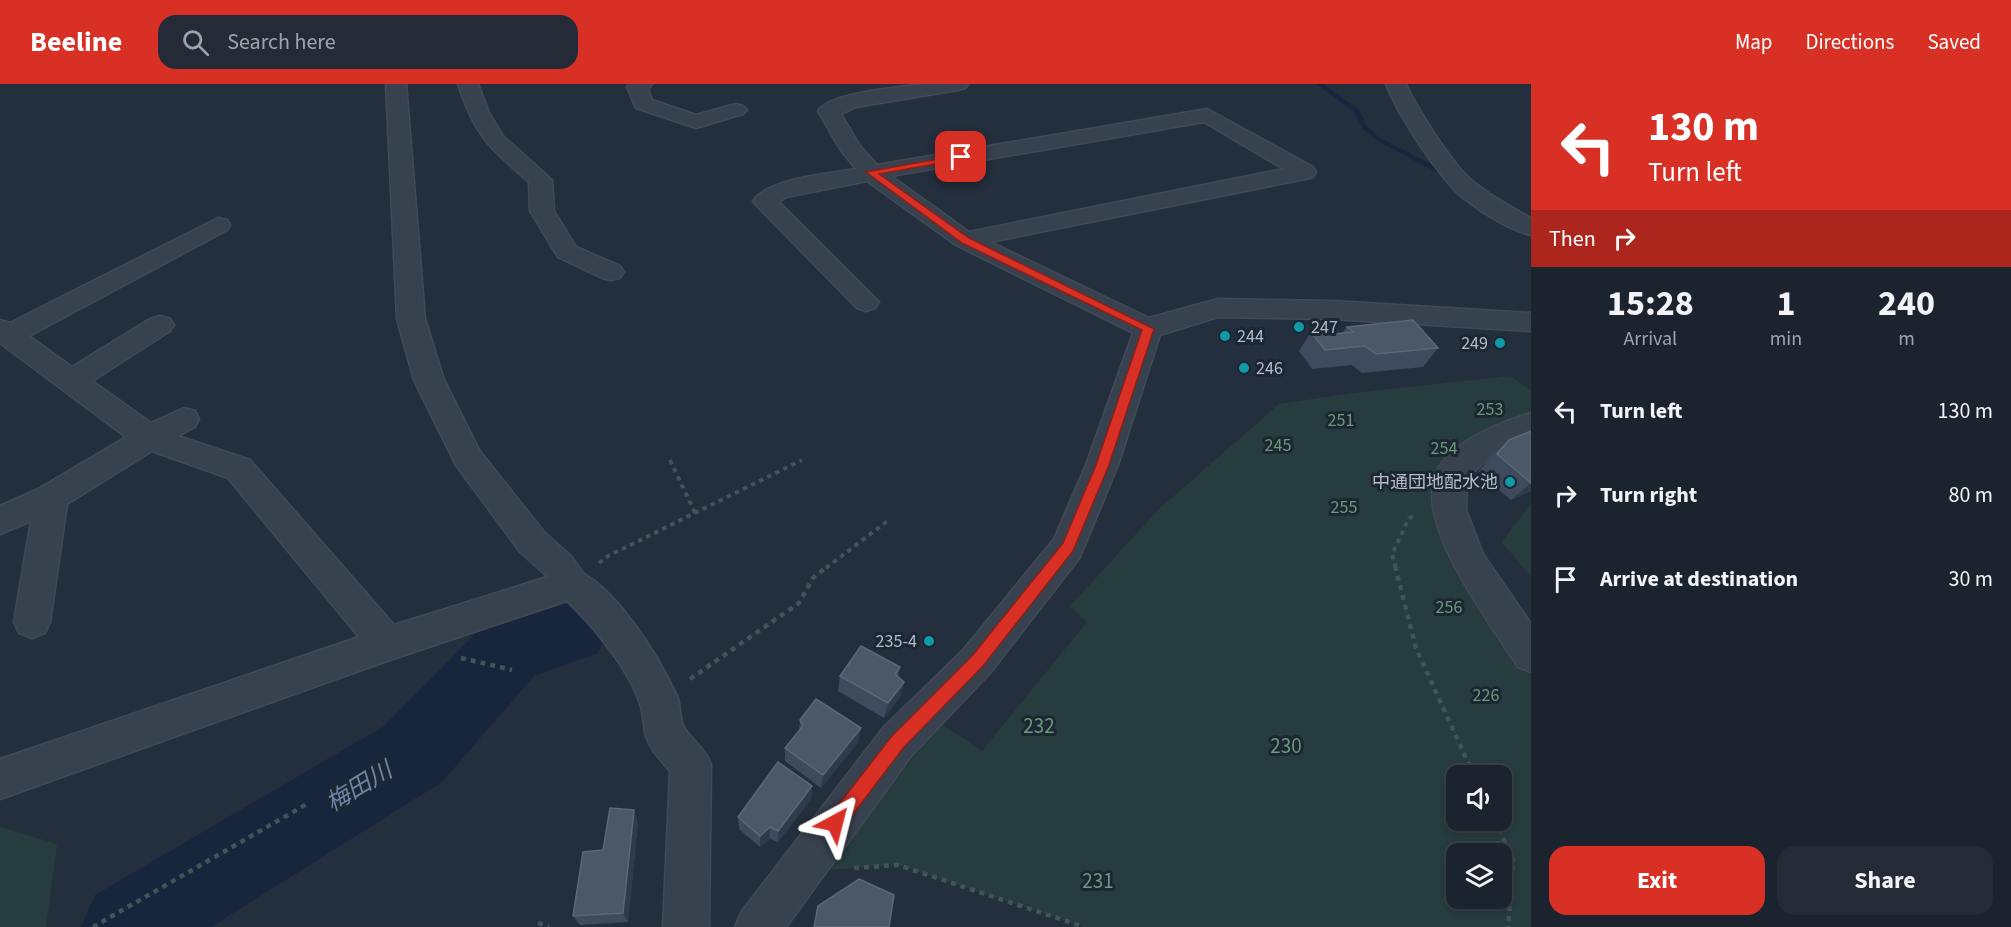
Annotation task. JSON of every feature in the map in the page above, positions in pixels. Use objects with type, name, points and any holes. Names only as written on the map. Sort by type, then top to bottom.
[{"type":"street","points":[[396,84],[411,319],[429,380],[467,457],[532,542],[559,566],[573,584],[596,606],[634,655],[659,700],[666,736],[691,764],[700,864],[686,927]]},
{"type":"street","points":[[468,84],[478,113],[494,140],[540,180],[542,211],[567,252],[611,272]]},
{"type":"street","points":[[642,84],[638,87],[643,104],[696,122],[736,110]]},
{"type":"street","points":[[958,84],[851,102],[829,111],[851,149],[871,172],[965,240],[1148,329],[1174,319],[1218,308],[1332,310],[1531,322]]},
{"type":"street","points":[[1396,84],[1404,103],[1459,181],[1490,205],[1531,228]]},
{"type":"street","points":[[866,302],[765,201],[779,191],[871,172],[1208,115],[1305,172],[965,240]]},
{"type":"street","points":[[218,225],[4,332],[149,438],[239,469],[387,645]]},
{"type":"street","points":[[70,381],[160,325]]},
{"type":"street","points":[[761,914],[818,863],[891,736],[977,661],[1068,547],[1102,465],[1148,329]]},
{"type":"street","points":[[0,521],[52,497],[184,419]]},
{"type":"street","points":[[1531,424],[1484,443],[1451,475],[1449,510],[1468,560],[1531,654]]},
{"type":"street","points":[[32,622],[52,497]]},
{"type":"street","points":[[0,779],[387,645],[573,584]]},
{"type":"path","points":[[670,460],[695,513]]},
{"type":"path","points":[[573,584],[608,556],[802,460]]},
{"type":"path","points":[[1449,510],[1409,518],[1392,554],[1416,648],[1469,765]]},
{"type":"path","points":[[659,700],[799,603],[813,578],[890,519]]},
{"type":"path","points":[[476,660],[512,670]]},
{"type":"path","points":[[93,927],[307,804]]},
{"type":"path","points":[[1500,831],[1513,860],[1508,927]]},
{"type":"path","points":[[818,863],[898,864],[1084,927]]},
{"type":"path","points":[[538,923],[549,927]]},
{"type":"green space","points":[[1510,376],[1531,390],[1531,424],[1484,443],[1449,510],[1531,655],[1531,927],[1084,927],[898,865],[826,870],[940,723],[982,751],[1087,622],[1070,606],[1159,509],[1279,404],[1353,393]]},
{"type":"green space","points":[[1531,503],[1531,577],[1502,542]]},
{"type":"green space","points":[[0,827],[57,844],[46,927],[0,927]]},
{"type":"building","points":[[1413,320],[1438,348],[1376,354],[1365,346],[1325,350],[1311,332],[1328,329],[1334,334],[1354,332],[1347,327]]},
{"type":"building","points":[[1531,431],[1531,483],[1497,454],[1509,440]]},
{"type":"building","points":[[861,646],[900,667],[895,674],[904,682],[888,703],[840,676]]},
{"type":"building","points":[[816,699],[861,728],[823,775],[785,748],[803,726],[800,720]]},
{"type":"building","points":[[778,762],[812,786],[778,831],[770,827],[760,836],[738,817]]},
{"type":"building","points":[[610,808],[634,810],[623,913],[573,916],[583,852],[603,850]]},
{"type":"building","points":[[859,879],[894,895],[889,927],[814,927],[818,906]]},
{"type":"waterway","points":[[1320,84],[1357,111],[1364,127],[1378,139],[1448,175]]},
{"type":"waterway","name":"梅田川","points":[[127,927],[413,754],[508,651],[572,630]]},
{"type":"place","name":"247","points":[[1299,327]]},
{"type":"place","name":"244","points":[[1225,336]]},
{"type":"place","name":"249","points":[[1500,343]]},
{"type":"place","name":"246","points":[[1244,368]]},
{"type":"place","name":"中通団地配水池","points":[[1510,482]]},
{"type":"place","name":"235-4","points":[[929,641]]},
{"type":"route","points":[[835,823],[898,741],[977,661],[1068,547],[1102,465],[1148,329],[965,240],[871,172],[961,157]]},
{"type":"park label","name":"253","points":[[1490,409]]},
{"type":"park label","name":"251","points":[[1341,420]]},
{"type":"park label","name":"245","points":[[1278,445]]},
{"type":"park label","name":"254","points":[[1444,448]]},
{"type":"park label","name":"255","points":[[1344,507]]},
{"type":"park label","name":"256","points":[[1449,607]]},
{"type":"park label","name":"226","points":[[1486,695]]},
{"type":"park label","name":"232","points":[[1039,726]]},
{"type":"park label","name":"230","points":[[1286,746]]},
{"type":"park label","name":"231","points":[[1098,881]]}]
